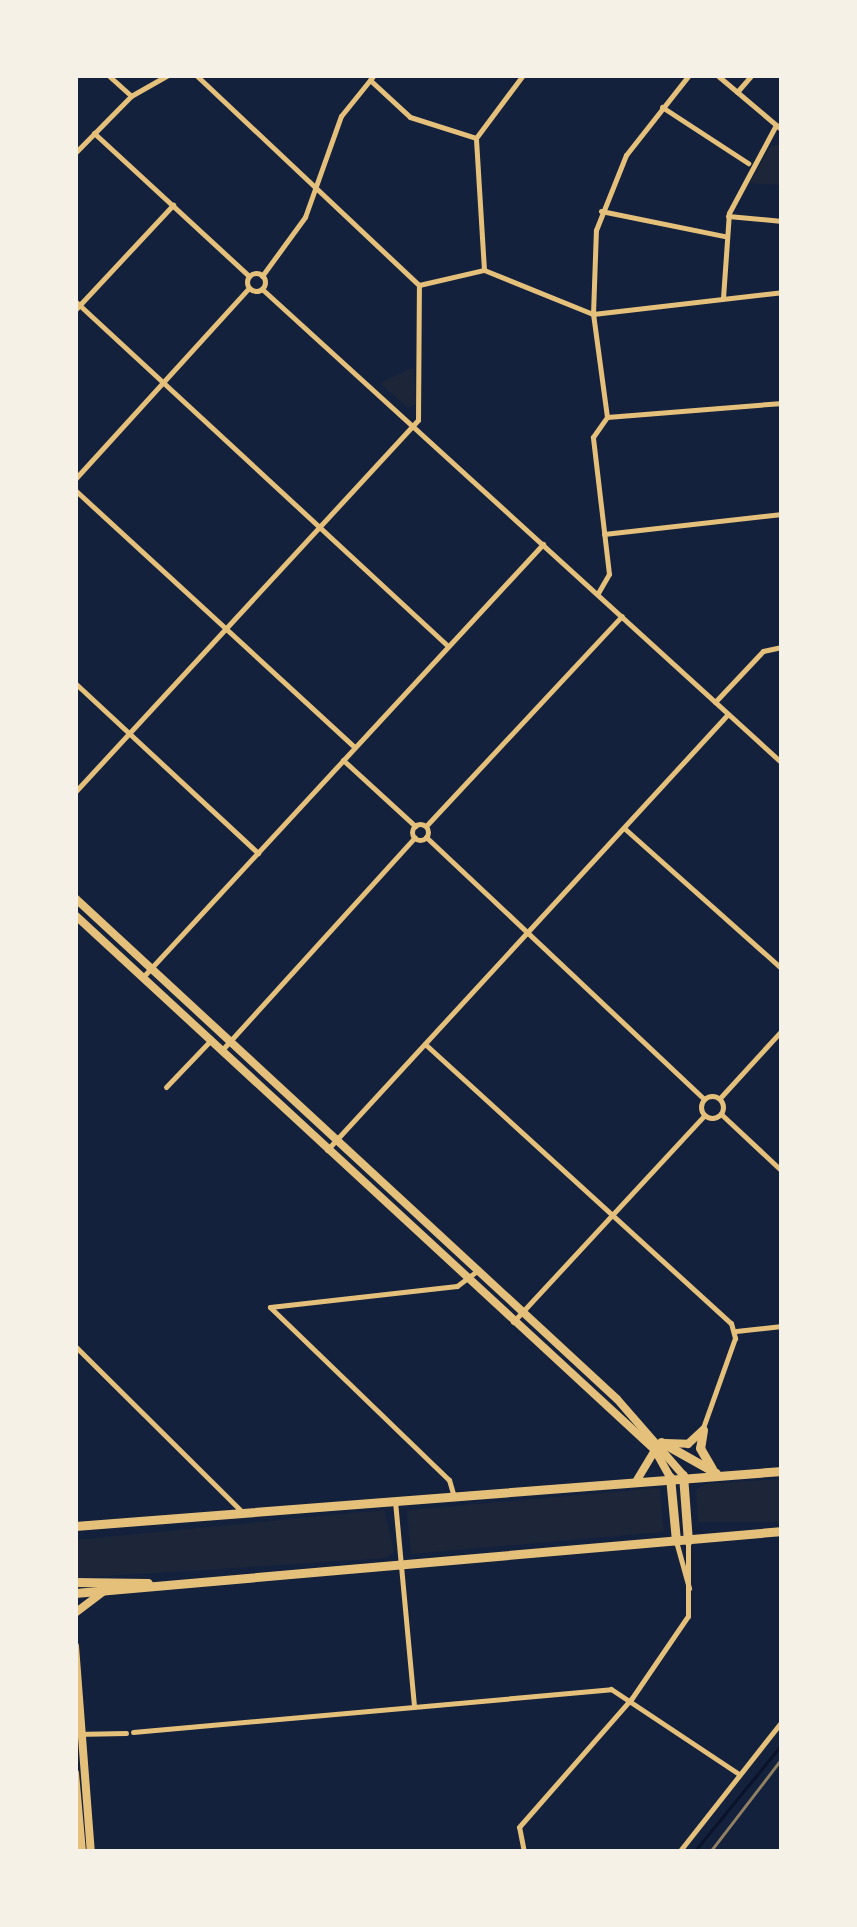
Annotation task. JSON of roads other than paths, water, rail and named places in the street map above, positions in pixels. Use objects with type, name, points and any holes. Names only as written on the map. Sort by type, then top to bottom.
[{"type":"highway","points":[[703,1430],[704,1460],[723,1476]]},
{"type":"highway","points":[[658,1446],[723,1476]]},
{"type":"highway","points":[[75,1526],[683,1475],[782,1471]]},
{"type":"highway","points":[[683,1475],[688,1540]]},
{"type":"highway","points":[[670,1477],[676,1541]]},
{"type":"highway","points":[[75,1593],[782,1531]]},
{"type":"highway","points":[[75,1582],[160,1585]]},
{"type":"main road","points":[[75,898],[478,1270],[683,1475]]},
{"type":"main road","points":[[75,916],[467,1281],[658,1446],[670,1477]]},
{"type":"main road","points":[[658,1446],[688,1444],[703,1430]]},
{"type":"main road","points":[[637,1480],[658,1446]]},
{"type":"main road","points":[[75,1613],[105,1590]]},
{"type":"main road","points":[[75,1646],[78,1734],[91,1852]]},
{"type":"main road","points":[[75,1774],[82,1852]]},
{"type":"street","points":[[108,75],[131,96]]},
{"type":"street","points":[[75,153],[131,96],[168,75]]},
{"type":"street","points":[[75,792],[414,426],[425,400],[419,285],[196,75]]},
{"type":"street","points":[[484,270],[476,138],[523,75]]},
{"type":"street","points":[[598,593],[609,574],[593,437],[607,417],[593,314],[601,211],[626,155],[689,75]]},
{"type":"street","points":[[717,75],[780,128],[748,163],[728,216],[723,299]]},
{"type":"street","points":[[738,92],[752,75]]},
{"type":"street","points":[[262,288],[262,276],[316,186],[341,116],[372,78],[410,117],[476,138]]},
{"type":"street","points":[[662,107],[748,163]]},
{"type":"street","points":[[94,133],[250,276],[262,276]]},
{"type":"street","points":[[172,205],[77,305],[448,646]]},
{"type":"street","points":[[601,211],[724,236]]},
{"type":"street","points":[[728,216],[782,221]]},
{"type":"street","points":[[419,285],[484,270],[593,314],[782,292]]},
{"type":"street","points":[[250,276],[248,288],[75,479],[75,490],[354,747]]},
{"type":"street","points":[[248,288],[262,288],[782,763]]},
{"type":"street","points":[[607,417],[782,403]]},
{"type":"street","points":[[604,534],[782,514]]},
{"type":"street","points":[[142,978],[543,544]]},
{"type":"street","points":[[426,837],[426,826],[622,616]]},
{"type":"street","points":[[714,702],[763,651],[782,647]]},
{"type":"street","points":[[75,683],[258,852]]},
{"type":"street","points":[[326,1151],[728,714]]},
{"type":"street","points":[[344,760],[415,826],[426,826]]},
{"type":"street","points":[[221,1051],[415,837],[415,826]]},
{"type":"street","points":[[624,828],[782,969]]},
{"type":"street","points":[[415,837],[426,837],[704,1099],[705,1116]]},
{"type":"street","points":[[704,1099],[720,1098],[782,1030]]},
{"type":"street","points":[[166,1087],[210,1040]]},
{"type":"street","points":[[425,1044],[736,1331],[782,1326]]},
{"type":"street","points":[[720,1098],[721,1114],[782,1171]]},
{"type":"street","points":[[513,1322],[705,1116],[721,1114]]},
{"type":"street","points":[[454,1497],[449,1480],[271,1313],[283,1300],[467,1281],[478,1270]]},
{"type":"street","points":[[703,1430],[736,1331]]},
{"type":"street","points":[[75,1346],[242,1513]]},
{"type":"street","points":[[395,1501],[414,1705]]},
{"type":"street","points":[[524,1852],[516,1835],[632,1698],[688,1616],[688,1540]]},
{"type":"street","points":[[676,1541],[689,1588]]},
{"type":"street","points":[[78,1734],[612,1690],[632,1698],[739,1774]]},
{"type":"street","points":[[678,1852],[782,1721]]},
{"type":"street","points":[[450,1852],[504,1852]]},
{"type":"waterway","points":[[694,1852],[782,1744]]},
{"type":"railway","points":[[710,1852],[782,1758]]}]
